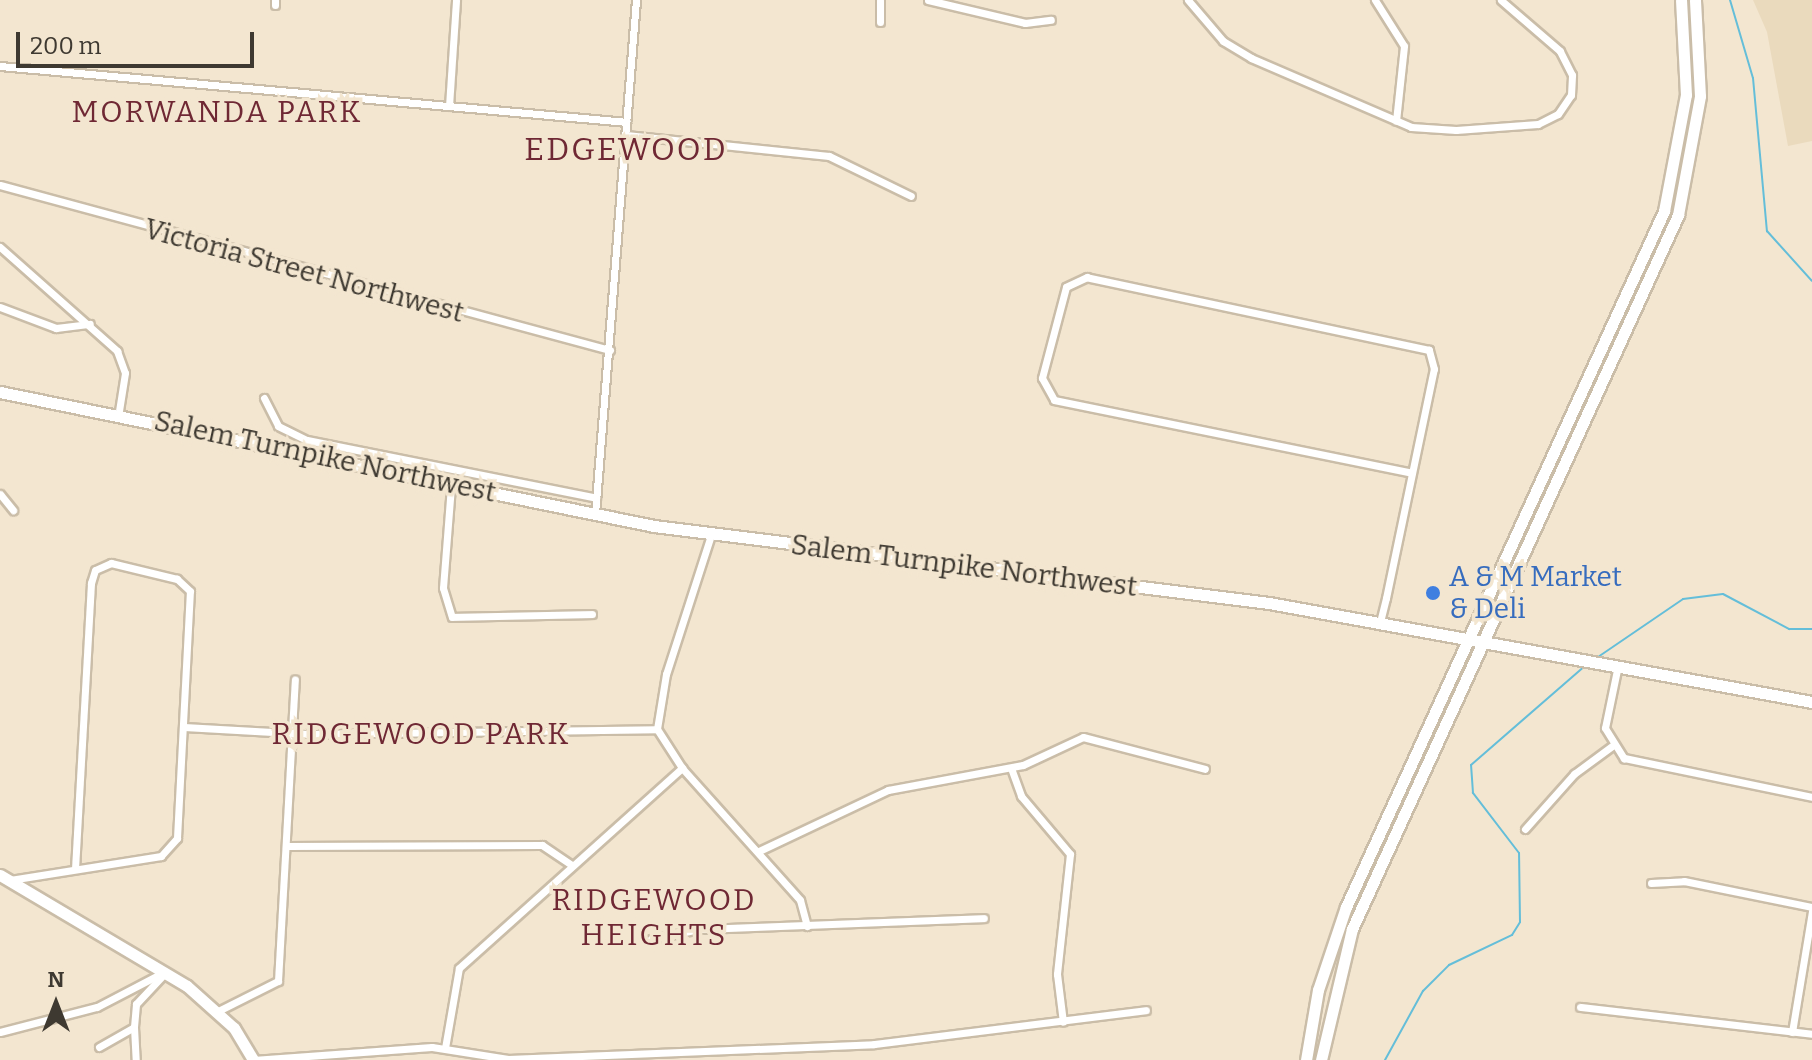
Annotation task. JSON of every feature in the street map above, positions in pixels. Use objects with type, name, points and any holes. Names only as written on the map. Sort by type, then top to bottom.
[{"type":"main road","points":[[1306,1060],[1340,922],[1664,211],[1684,120],[1681,2]]},
{"type":"main road","points":[[1321,1060],[1352,929],[1678,215],[1698,124],[1696,4]]},
{"type":"main road","name":"Salem Turnpike Northwest","points":[[0,392],[119,411],[451,486],[711,535],[1380,622],[1616,662],[1812,702]]},
{"type":"main road","points":[[5,878],[166,971],[218,1011],[253,1060]]},
{"type":"street","points":[[449,106],[456,0]]},
{"type":"street","points":[[595,514],[636,0]]},
{"type":"street","points":[[880,0],[880,22]]},
{"type":"street","points":[[928,0],[1025,23],[1051,20]]},
{"type":"street","points":[[1188,0],[1230,46],[1396,121],[1421,129],[1526,127],[1563,109],[1572,86],[1567,61],[1501,0]]},
{"type":"street","points":[[1375,0],[1404,46],[1396,121]]},
{"type":"street","points":[[0,66],[627,122]]},
{"type":"street","points":[[626,135],[829,156],[911,196]]},
{"type":"street","name":"Victoria Street Northwest","points":[[0,185],[610,350]]},
{"type":"street","points":[[0,247],[90,324],[124,364],[119,411]]},
{"type":"street","points":[[1380,622],[1412,473],[1434,369],[1431,353],[1418,344],[1130,285],[1084,277],[1066,287],[1042,383],[1057,401],[1412,473]]},
{"type":"street","points":[[0,307],[56,328],[90,324]]},
{"type":"street","points":[[264,398],[278,426],[307,440],[596,498]]},
{"type":"street","points":[[451,486],[443,602],[452,617],[592,614]]},
{"type":"street","points":[[0,494],[13,510]]},
{"type":"street","points":[[711,535],[666,674],[657,729],[682,768],[759,851],[805,908],[807,926]]},
{"type":"street","points":[[5,878],[75,868],[171,850],[184,727],[190,591],[177,579],[105,563],[92,575],[75,868]]},
{"type":"street","points":[[1616,662],[1605,718],[1612,746],[1638,764],[1812,797]]},
{"type":"street","points":[[218,1011],[278,981],[295,679]]},
{"type":"street","points":[[184,727],[293,732],[657,729]]},
{"type":"street","points":[[759,851],[888,790],[1011,768],[1089,736],[1205,769]]},
{"type":"street","points":[[1525,829],[1574,774],[1612,746]]},
{"type":"street","points":[[445,1048],[459,968],[682,768]]},
{"type":"street","points":[[1011,768],[1021,796],[1070,854],[1073,884],[1057,974],[1063,1022]]},
{"type":"street","points":[[286,846],[542,845],[572,865]]},
{"type":"street","points":[[1651,883],[1684,881],[1812,909],[1792,1032]]},
{"type":"street","points":[[651,939],[807,926],[984,918]]},
{"type":"street","points":[[136,1060],[136,1004],[166,971]]},
{"type":"street","points":[[0,1032],[97,1007],[166,971]]},
{"type":"street","points":[[1580,1007],[1812,1034]]},
{"type":"street","points":[[253,1060],[445,1048],[508,1059],[861,1045],[1146,1010]]},
{"type":"street","points":[[99,1047],[134,1027]]},
{"type":"shaded area","points":[[1753,0],[1812,0],[1812,141],[1788,146],[1767,32]]},
{"type":"waterway","points":[[1730,0],[1753,78],[1767,231],[1812,281]]},
{"type":"waterway","points":[[1598,657],[1683,599],[1723,594],[1789,629],[1812,629]]},
{"type":"waterway","points":[[1385,1060],[1423,991],[1449,965],[1512,935],[1520,922],[1519,853],[1473,793],[1471,765],[1586,665]]},
{"type":"place","name":"A & M Market & Deli","points":[[1433,593]]},
{"type":"district","name":"MORWANDA PARK","points":[[217,112]]},
{"type":"district","name":"EDGEWOOD","points":[[626,149]]},
{"type":"district","name":"RIDGEWOOD PARK","points":[[421,734]]},
{"type":"district","name":"RIDGEWOOD HEIGHTS","points":[[654,917]]}]
